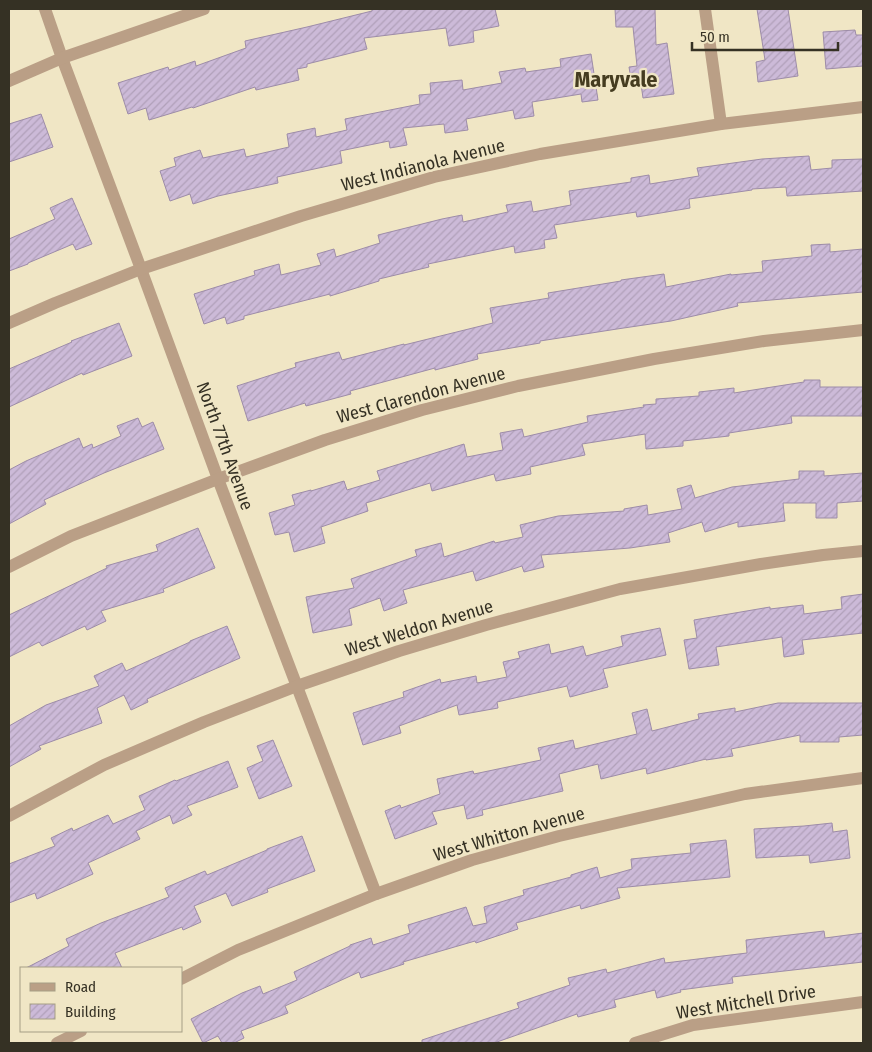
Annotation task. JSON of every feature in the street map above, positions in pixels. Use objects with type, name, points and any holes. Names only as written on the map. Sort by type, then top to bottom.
[{"type":"street","name":"North 77th Avenue","points":[[46,9],[62,58],[218,479],[376,894]]},
{"type":"street","points":[[9,81],[62,58],[204,9]]},
{"type":"street","points":[[705,9],[721,124]]},
{"type":"street","name":"West Indianola Avenue","points":[[9,323],[141,269],[301,216],[434,177],[540,154],[721,124],[863,106]]},
{"type":"street","name":"West Clarendon Avenue","points":[[9,567],[71,536],[218,479],[325,440],[404,416],[518,386],[654,359],[764,342],[863,330]]},
{"type":"street","name":"West Weldon Avenue","points":[[9,816],[104,765],[204,722],[297,686],[399,651],[477,627],[620,588],[761,564],[863,551]]},
{"type":"street","name":"West Whitton Avenue","points":[[182,978],[238,950],[376,894],[472,860],[559,836],[746,794],[863,778]]},
{"type":"street","name":"West Mitchell Drive","points":[[635,1043],[693,1025],[863,1002]]},
{"type":"street","points":[[57,1043],[78,1036]]},
{"type":"building","points":[[372,9],[495,9],[499,26],[473,31],[474,42],[449,46],[446,28],[364,38],[367,49],[307,64],[307,67],[297,69],[299,80],[256,90],[255,87],[193,108],[149,120],[146,108],[128,114],[118,83],[168,67],[169,70],[195,61],[196,66],[246,48],[245,41],[372,11]]},
{"type":"building","points":[[615,9],[655,9],[656,45],[667,43],[674,94],[643,98],[641,84],[632,86],[629,67],[637,66],[633,27],[616,27]]},
{"type":"building","points":[[757,9],[788,9],[798,76],[758,82],[756,62],[765,60]]},
{"type":"building","points":[[855,30],[856,35],[863,35],[863,66],[826,69],[823,32]]},
{"type":"building","points":[[591,54],[598,100],[582,102],[581,94],[532,102],[534,116],[515,119],[513,110],[466,119],[468,130],[445,133],[444,124],[403,128],[407,145],[390,148],[389,141],[340,151],[342,163],[277,177],[278,183],[218,196],[193,204],[190,194],[170,201],[160,171],[176,166],[174,158],[200,150],[203,158],[244,149],[246,157],[289,147],[287,134],[315,128],[316,137],[347,130],[345,119],[420,104],[419,95],[431,94],[430,83],[462,80],[463,90],[502,83],[499,72],[525,68],[526,72],[561,67],[560,59]]},
{"type":"building","points":[[41,114],[53,147],[9,162],[9,124]]},
{"type":"building","points":[[809,156],[811,170],[832,168],[832,160],[863,159],[863,191],[787,196],[786,187],[752,189],[689,199],[690,208],[637,217],[636,212],[554,225],[557,238],[544,240],[545,248],[515,253],[514,246],[428,264],[429,267],[379,279],[379,281],[330,296],[330,294],[244,316],[244,319],[227,324],[225,317],[204,324],[194,294],[255,275],[254,271],[279,264],[281,275],[321,265],[317,254],[334,249],[336,257],[380,243],[378,235],[442,219],[462,215],[463,222],[508,212],[506,205],[531,201],[533,212],[571,205],[569,191],[631,182],[631,178],[649,175],[650,184],[699,176],[697,168],[762,159]]},
{"type":"building","points":[[72,198],[92,244],[76,250],[73,244],[9,271],[9,239],[55,219],[50,208]]},
{"type":"building","points":[[830,244],[830,252],[863,249],[863,292],[737,303],[738,306],[671,321],[540,341],[540,343],[477,354],[478,359],[435,370],[435,368],[350,391],[351,394],[306,406],[305,403],[248,421],[237,386],[296,367],[295,363],[339,352],[342,360],[493,323],[490,308],[549,298],[548,293],[664,274],[666,287],[731,274],[763,272],[762,261],[812,256],[811,245]]},
{"type":"building","points":[[119,323],[132,356],[83,375],[82,373],[9,407],[9,369],[71,341]]},
{"type":"building","points":[[804,380],[820,380],[820,387],[863,387],[863,416],[791,416],[792,423],[729,433],[729,436],[683,441],[683,446],[646,449],[645,434],[582,444],[585,455],[530,467],[531,474],[496,481],[494,474],[432,491],[430,483],[366,503],[368,511],[321,527],[325,543],[294,552],[289,532],[275,535],[269,513],[295,505],[292,495],[344,481],[347,490],[380,480],[377,471],[464,444],[467,457],[503,450],[500,433],[522,429],[524,437],[588,422],[587,416],[656,404],[656,399],[699,396],[699,392],[734,388],[734,393],[804,382]]},
{"type":"building","points":[[138,418],[142,427],[153,422],[164,449],[44,500],[46,504],[9,524],[9,470],[79,438],[83,448],[92,444],[93,448],[121,436],[117,426]]},
{"type":"building","points":[[799,471],[824,471],[824,476],[863,473],[863,501],[837,503],[837,518],[816,518],[816,503],[783,503],[785,521],[738,527],[738,522],[705,532],[702,522],[668,533],[670,542],[630,548],[541,555],[544,567],[524,572],[522,566],[476,581],[473,571],[403,590],[407,603],[384,611],[380,598],[349,609],[352,625],[313,633],[306,597],[354,588],[351,579],[417,556],[415,550],[441,543],[444,557],[494,541],[495,543],[523,537],[520,525],[558,516],[624,511],[624,509],[647,505],[648,515],[682,509],[677,489],[691,485],[695,498],[732,487],[799,479]]},
{"type":"building","points":[[198,528],[215,568],[163,589],[164,592],[101,611],[106,621],[87,630],[85,626],[42,646],[39,642],[9,657],[9,615],[107,568],[106,566],[158,551],[156,545]]},
{"type":"building","points":[[863,594],[863,633],[802,640],[804,654],[784,657],[782,637],[716,647],[719,665],[689,669],[684,640],[697,638],[694,620],[770,607],[770,609],[803,605],[804,614],[842,609],[841,597]]},
{"type":"building","points":[[227,626],[240,658],[147,699],[148,702],[131,710],[124,695],[97,708],[102,723],[39,746],[41,749],[9,767],[9,726],[46,705],[99,686],[94,676],[122,663],[126,671]]},
{"type":"building","points":[[660,628],[666,655],[603,669],[608,687],[570,697],[567,686],[497,702],[498,708],[459,715],[457,705],[399,726],[401,733],[363,745],[353,713],[404,697],[403,692],[440,679],[441,683],[476,676],[477,683],[507,677],[503,662],[520,658],[518,652],[549,644],[551,654],[583,646],[586,656],[623,646],[621,636]]},
{"type":"building","points":[[778,703],[863,703],[863,735],[839,737],[839,742],[800,742],[800,735],[731,749],[733,756],[706,759],[647,774],[646,768],[601,779],[598,764],[559,774],[563,791],[482,810],[483,815],[467,819],[464,805],[432,812],[437,824],[395,839],[385,811],[400,805],[401,808],[440,794],[437,779],[473,771],[474,774],[541,760],[538,748],[573,740],[575,749],[637,734],[632,713],[647,709],[652,731],[699,719],[698,714],[735,708],[735,712]]},
{"type":"building","points":[[273,740],[292,786],[259,799],[247,768],[263,761],[257,746]]},
{"type":"building","points":[[228,761],[238,787],[187,806],[192,815],[173,824],[170,815],[136,831],[140,839],[88,863],[93,874],[37,899],[35,893],[9,903],[9,864],[55,846],[51,838],[72,828],[73,831],[108,815],[113,824],[145,810],[139,796],[175,780]]},
{"type":"building","points":[[832,823],[833,832],[847,830],[850,858],[810,863],[809,855],[756,858],[754,829]]},
{"type":"building","points":[[302,836],[315,871],[267,889],[268,892],[232,906],[226,893],[194,906],[201,922],[183,930],[182,927],[115,953],[122,967],[28,967],[69,946],[66,939],[101,923],[169,897],[165,888],[205,871],[207,875]]},
{"type":"building","points":[[726,840],[730,877],[617,888],[620,898],[581,909],[580,905],[516,923],[518,929],[476,943],[475,941],[403,962],[404,964],[361,978],[359,972],[285,1006],[288,1013],[241,1031],[244,1038],[234,1043],[222,1043],[218,1036],[203,1043],[191,1019],[260,986],[263,994],[297,980],[294,972],[350,945],[371,938],[373,945],[410,933],[408,925],[466,907],[473,926],[487,923],[484,907],[524,895],[523,890],[571,877],[571,875],[597,867],[600,878],[632,869],[631,859],[691,853],[690,844]]},
{"type":"building","points":[[824,931],[825,938],[863,933],[863,962],[732,977],[733,983],[680,990],[681,992],[657,998],[655,990],[614,1000],[616,1007],[578,1017],[577,1014],[494,1043],[422,1043],[422,1040],[519,1008],[517,1003],[570,985],[568,978],[606,969],[607,973],[664,958],[665,963],[747,953],[746,940]]},
{"type":"district","name":"Maryvale","points":[[616,79]]}]
